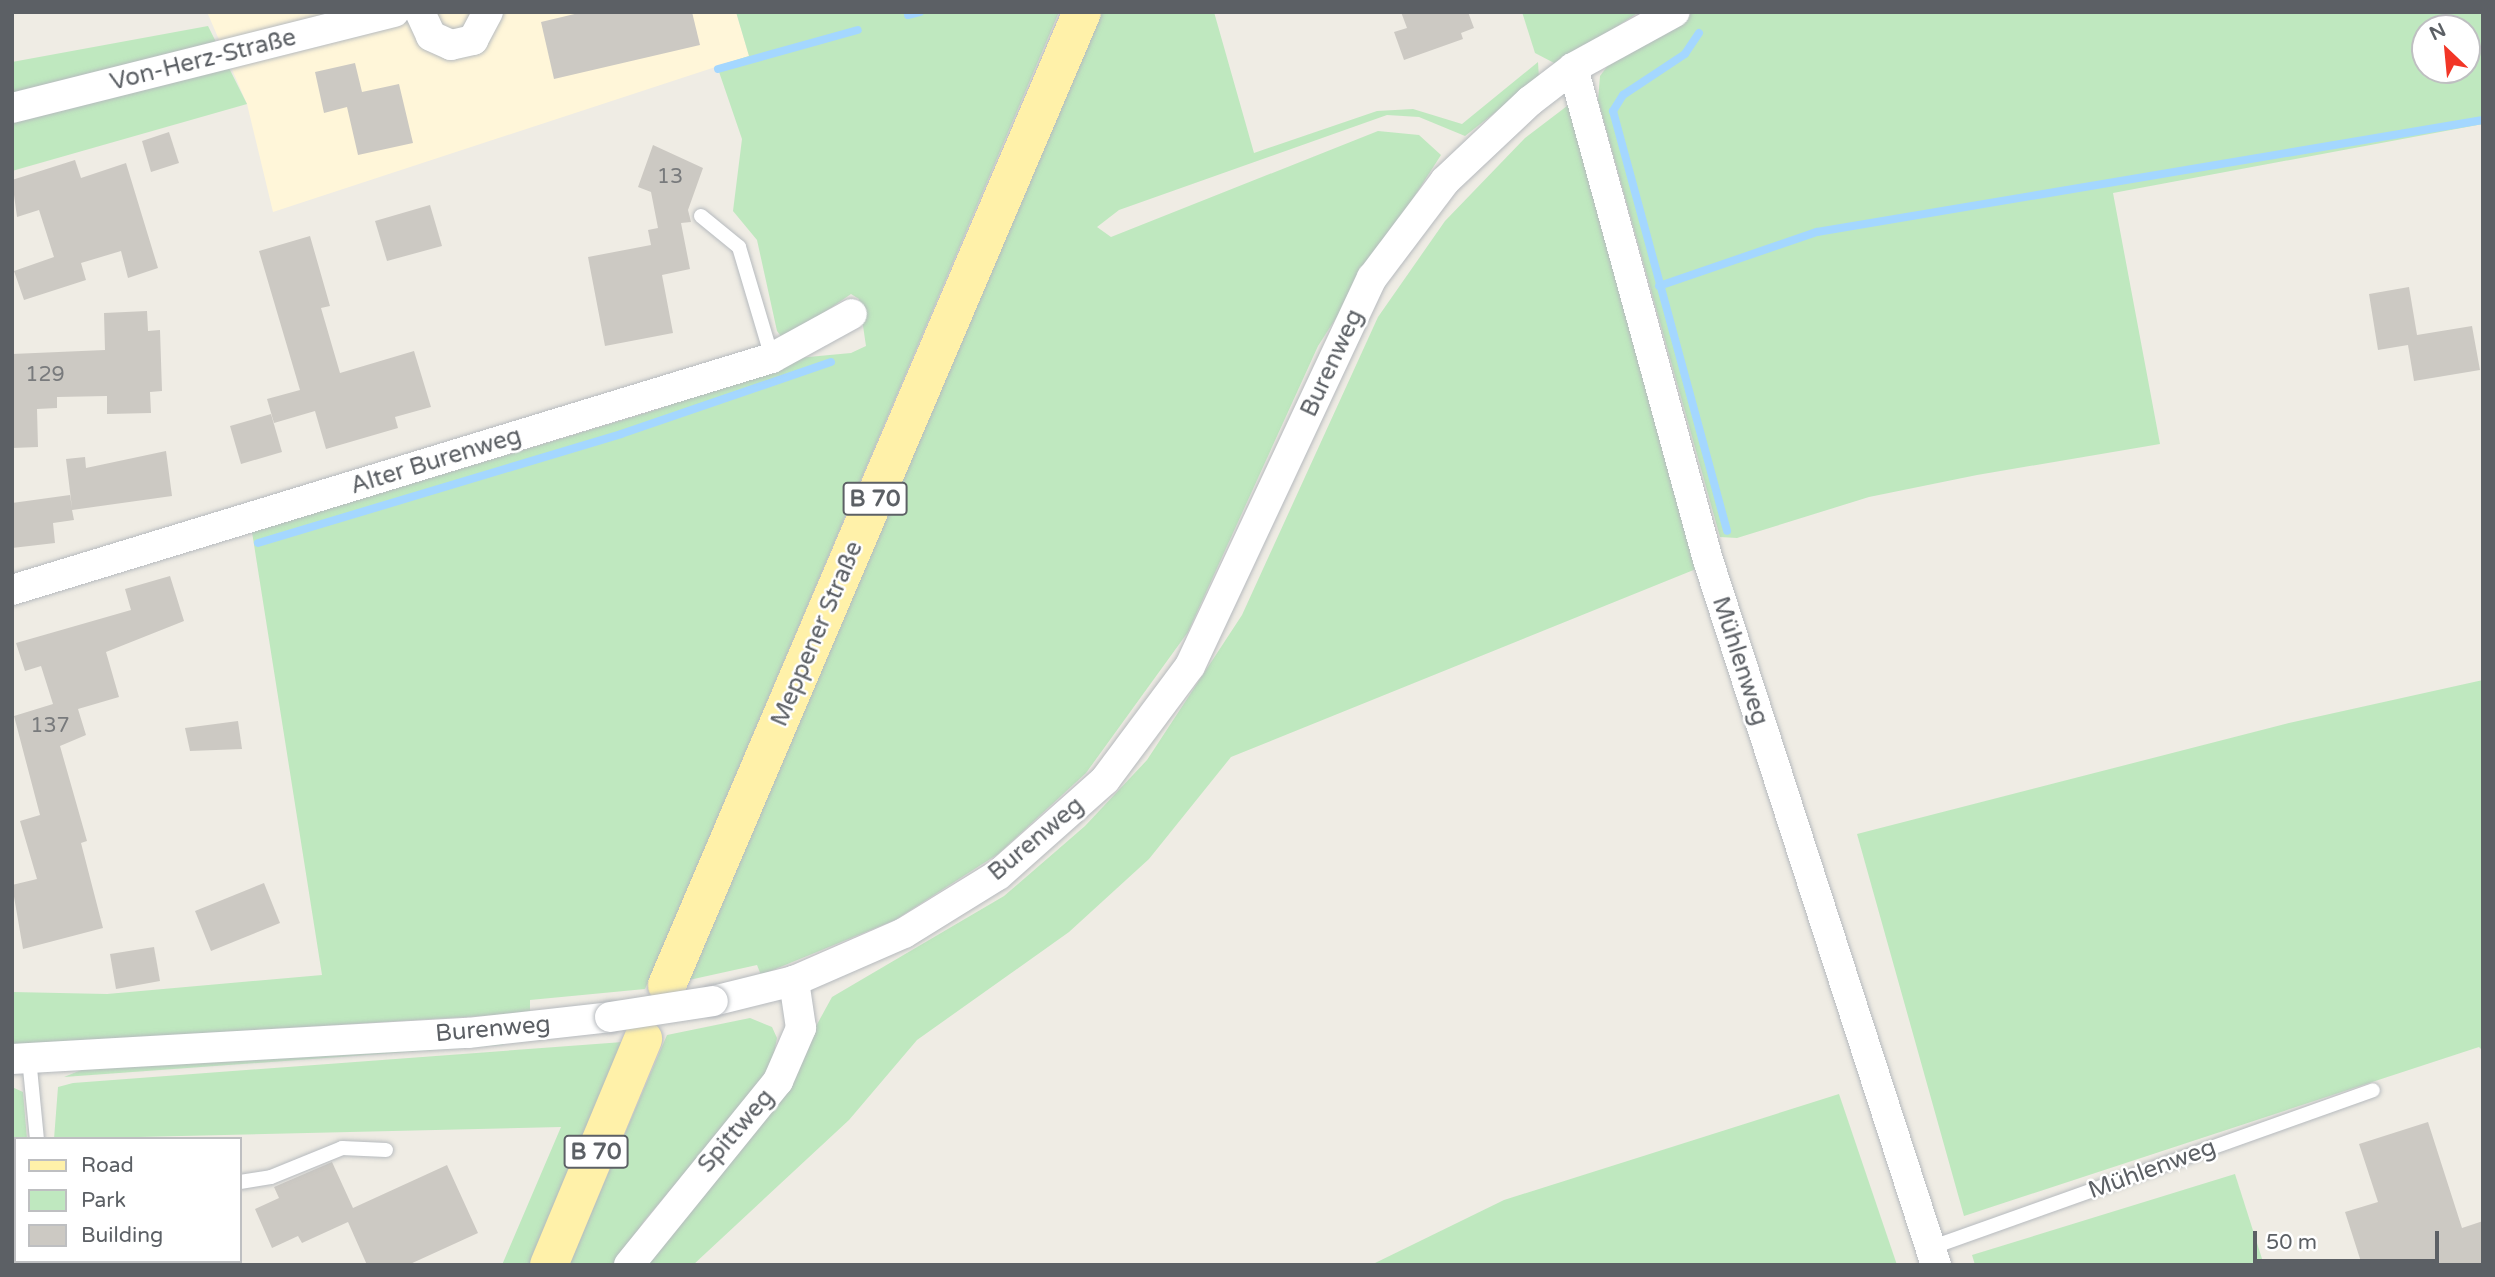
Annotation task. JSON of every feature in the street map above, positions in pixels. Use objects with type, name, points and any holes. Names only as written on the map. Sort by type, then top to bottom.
[{"type":"main road","name":"Meppener Straße","points":[[667,985],[1082,12]]},
{"type":"main road","name":"B 70","points":[[549,1265],[643,1039]]},
{"type":"street","name":"Von-Herz-Straße","points":[[12,108],[394,12]]},
{"type":"street","points":[[420,12],[431,36],[451,45],[472,40],[488,12]]},
{"type":"street","name":"Burenweg","points":[[21,1059],[468,1033],[610,1017],[713,1001],[794,981],[904,933],[998,875],[1105,780],[1190,666],[1371,278],[1445,181],[1573,68],[1674,12]]},
{"type":"street","name":"Mühlenweg","points":[[1573,68],[1708,560],[1933,1256]]},
{"type":"street","name":"Alter Burenweg","points":[[12,590],[772,358],[852,314]]},
{"type":"street","name":"Spittweg","points":[[629,1265],[778,1081],[801,1028],[794,981]]},
{"type":"lane","points":[[701,216],[739,247],[772,358]]},
{"type":"lane","points":[[21,1059],[37,1137]]},
{"type":"lane","name":"Mühlenweg","points":[[1933,1256],[2373,1090]]},
{"type":"lane","points":[[242,1182],[271,1177],[342,1148],[386,1150]]},
{"type":"shaded area","points":[[207,12],[736,12],[749,56],[273,212],[247,104]]},
{"type":"green space","points":[[736,12],[1059,12],[645,989],[530,1000],[530,1013],[12,1045],[12,992],[107,994],[322,975],[252,532],[659,409],[787,359],[851,353],[866,346],[859,299],[851,294],[784,340],[777,331],[757,240],[733,211],[742,139],[717,66],[749,56]]},
{"type":"green space","points":[[1096,12],[1214,12],[1254,153],[1377,111],[1413,109],[1462,124],[1538,62],[1539,78],[1465,136],[1419,117],[1387,115],[1119,210],[1097,227],[1111,237],[1378,131],[1419,135],[1441,155],[1318,346],[1188,632],[1086,773],[998,854],[895,920],[761,975],[757,965],[689,980]]},
{"type":"green space","points":[[1522,12],[1639,12],[1558,65],[1535,53]]},
{"type":"green space","points":[[1694,12],[2483,12],[2483,124],[2113,193],[2160,444],[1977,475],[1869,497],[1737,538],[1720,537],[1598,100],[1600,76],[1612,60]]},
{"type":"green space","points":[[208,26],[247,104],[12,171],[12,62]]},
{"type":"green space","points":[[1571,103],[1701,567],[1231,757],[1149,859],[1069,932],[917,1040],[849,1120],[693,1265],[637,1265],[809,1039],[832,997],[1004,896],[1085,826],[1147,760],[1242,615],[1378,317],[1445,221],[1525,138]]},
{"type":"green space","points":[[2483,680],[2483,1051],[2479,1047],[1964,1216],[1857,834],[2289,723]]},
{"type":"green space","points":[[750,1018],[772,1027],[777,1038],[772,1063],[751,1095],[644,1221],[616,1265],[569,1265],[667,1035]]},
{"type":"green space","points":[[503,1041],[503,1045],[64,1077],[89,1067]]},
{"type":"green space","points":[[623,1042],[529,1265],[502,1265],[561,1127],[54,1137],[58,1087],[73,1083]]},
{"type":"green space","points":[[12,1087],[23,1092],[27,1137],[14,1137],[12,1164]]},
{"type":"green space","points":[[1839,1094],[1897,1265],[1371,1265],[1504,1200]]},
{"type":"green space","points":[[12,1166],[14,1263],[45,1265],[12,1265]]},
{"type":"green space","points":[[2235,1174],[2264,1265],[1975,1265],[1972,1255]]},
{"type":"building","points":[[583,12],[692,12],[700,45],[554,79],[541,22]]},
{"type":"building","points":[[1401,12],[1468,12],[1474,28],[1461,33],[1463,39],[1404,60],[1394,32],[1407,28]]},
{"type":"building","points":[[355,63],[362,92],[399,84],[413,143],[358,155],[347,107],[324,113],[315,72]]},
{"type":"building","points":[[169,132],[179,163],[151,172],[142,141]]},
{"type":"building","points":[[653,145],[703,168],[688,210],[691,222],[681,223],[690,269],[662,275],[673,333],[605,346],[588,257],[651,245],[648,230],[658,228],[651,192],[638,187]]},
{"type":"building","points":[[75,160],[81,178],[126,163],[158,268],[128,278],[121,251],[81,263],[86,280],[24,300],[14,271],[54,257],[39,210],[17,217],[12,180]]},
{"type":"building","points":[[430,205],[442,246],[387,261],[375,221]]},
{"type":"building","points":[[310,236],[330,306],[321,308],[340,373],[414,351],[431,407],[395,417],[398,428],[326,449],[315,411],[274,423],[267,399],[300,390],[259,251]]},
{"type":"building","points":[[2409,287],[2417,335],[2472,326],[2480,370],[2414,381],[2408,345],[2378,350],[2369,294]]},
{"type":"building","points":[[147,311],[148,331],[160,330],[162,391],[150,392],[151,413],[107,414],[107,396],[57,397],[57,408],[37,409],[38,447],[12,448],[12,354],[105,350],[104,313]]},
{"type":"building","points":[[271,414],[282,452],[241,464],[230,426]]},
{"type":"building","points":[[166,451],[172,496],[72,510],[74,520],[53,523],[55,543],[12,548],[12,503],[70,495],[72,508],[66,459],[85,457],[86,468]]},
{"type":"building","points":[[170,576],[184,621],[106,652],[119,697],[78,709],[86,735],[60,746],[87,841],[81,843],[103,928],[23,949],[12,885],[37,879],[20,821],[40,815],[14,716],[53,704],[41,666],[25,671],[16,643],[131,610],[125,589]]},
{"type":"building","points":[[238,721],[242,749],[190,751],[185,728]]},
{"type":"building","points":[[264,883],[280,923],[211,951],[195,911]]},
{"type":"building","points":[[154,947],[160,981],[116,989],[110,954]]},
{"type":"building","points":[[2428,1122],[2462,1228],[2483,1221],[2483,1265],[2362,1265],[2345,1212],[2378,1202],[2359,1144]]},
{"type":"building","points":[[332,1162],[353,1208],[447,1165],[478,1233],[408,1265],[367,1265],[348,1222],[302,1243],[298,1236],[272,1248],[255,1209],[279,1198],[274,1187]]},
{"type":"waterway","points":[[908,15],[920,12]]},
{"type":"waterway","points":[[718,69],[858,30]]},
{"type":"waterway","points":[[1699,33],[1685,54],[1623,95],[1613,111],[1727,531]]},
{"type":"waterway","points":[[1659,286],[1817,232],[2483,120]]},
{"type":"waterway","points":[[258,543],[621,434],[831,362]]}]
